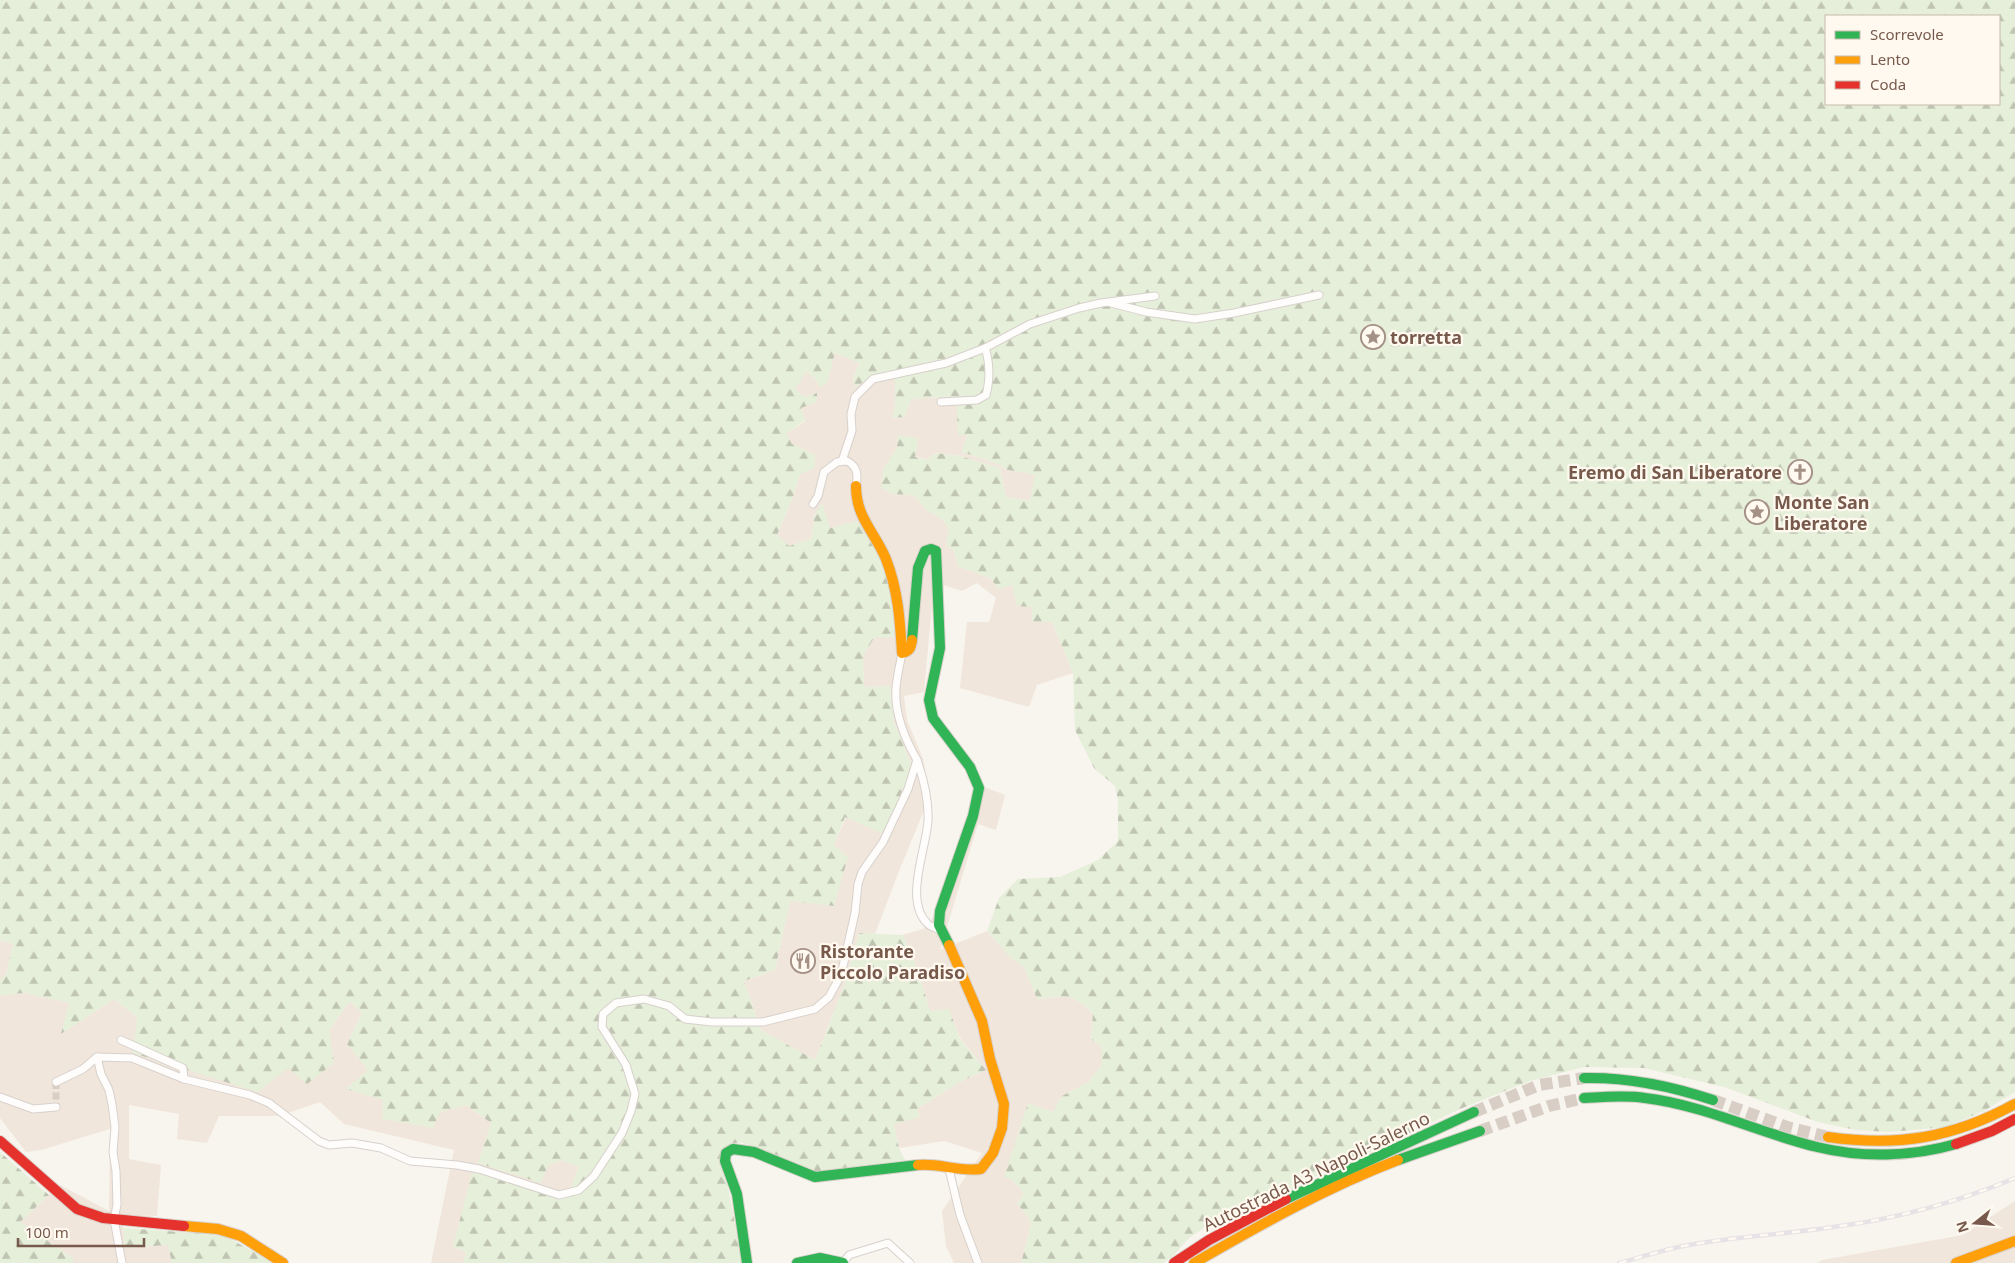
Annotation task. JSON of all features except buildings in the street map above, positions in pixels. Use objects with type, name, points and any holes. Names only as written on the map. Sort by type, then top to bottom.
[{"type":"main road","points":[[747,1263],[737,1194],[725,1161],[726,1153],[733,1149],[751,1151],[815,1177],[911,1164],[927,1164],[972,1171],[984,1167],[993,1153],[1002,1128],[1004,1104],[990,1060],[982,1021],[954,954],[940,930],[939,924],[940,911],[973,816],[978,788],[970,767],[941,730],[933,718],[930,708],[929,700],[940,648],[936,550],[925,551],[921,558],[915,591],[911,648],[907,652],[902,653],[901,617],[895,588],[885,556],[862,519],[856,492],[857,481]]},
{"type":"main road","points":[[1584,1078],[1623,1078],[1646,1081],[1671,1086],[1713,1100]]},
{"type":"main road","points":[[1584,1098],[1617,1095],[1668,1101],[1816,1146],[1861,1154],[1906,1154],[1942,1148],[1985,1134],[2015,1119]]},
{"type":"main road","points":[[1828,1137],[1874,1142],[1927,1138],[1982,1122],[2015,1104]]},
{"type":"main road","name":"Autostrada A3 Napoli-Salerno","points":[[1174,1263],[1258,1214],[1398,1146],[1474,1112]]},
{"type":"main road","name":"Autostrada A3 Napoli-Salerno","points":[[1194,1263],[1262,1224],[1402,1157],[1480,1131]]},
{"type":"main road","points":[[0,1141],[77,1209],[93,1216],[218,1229],[241,1236],[283,1263]]},
{"type":"main road","points":[[1956,1263],[2015,1241]]},
{"type":"main road","points":[[797,1263],[808,1259],[823,1258],[843,1263]]},
{"type":"street","points":[[1108,302],[1146,312],[1195,318],[1234,313],[1319,295]]},
{"type":"street","points":[[842,461],[852,431],[851,414],[855,397],[873,379],[946,363],[985,348],[1030,324],[1079,308],[1155,296]]},
{"type":"street","points":[[941,402],[977,400],[986,395],[988,388],[988,356],[985,348]]},
{"type":"street","points":[[814,504],[824,472],[830,466],[842,461],[852,464],[858,472],[857,481]]},
{"type":"street","points":[[902,653],[896,689],[898,708],[902,729],[917,760],[928,799],[928,821],[916,888],[917,903],[921,916],[928,925],[940,930]]},
{"type":"street","points":[[56,1082],[83,1069],[97,1057],[132,1058],[184,1079],[250,1095],[270,1103],[319,1141],[329,1144],[352,1144],[381,1148],[410,1161],[479,1169],[559,1195],[579,1190],[594,1176],[622,1133],[631,1111],[635,1094],[626,1065],[602,1028],[604,1014],[616,1003],[644,999],[669,1006],[685,1019],[712,1022],[763,1022],[815,1009],[829,997],[841,975],[855,913],[858,884],[862,872],[888,833],[908,789],[917,760]]},
{"type":"street","points":[[121,1040],[183,1068],[184,1079]]},
{"type":"street","points":[[97,1057],[101,1074],[109,1090],[114,1119],[113,1152],[116,1171],[117,1205],[114,1219],[122,1263]]},
{"type":"street","points":[[0,1097],[33,1109],[56,1107]]},
{"type":"street","points":[[949,1168],[960,1215],[978,1263]]},
{"type":"street","points":[[843,1263],[849,1255],[888,1243],[910,1263]]},
{"type":"shaded area","points":[[835,353],[859,362],[853,380],[895,371],[895,406],[892,418],[904,417],[911,399],[957,396],[958,435],[967,435],[962,452],[1001,465],[1004,469],[1036,475],[1030,501],[1006,497],[1000,468],[960,456],[935,453],[928,460],[914,456],[898,436],[897,448],[883,469],[891,494],[913,495],[928,511],[942,519],[949,529],[946,545],[954,551],[958,566],[990,578],[999,589],[1012,585],[1032,607],[1052,622],[1073,673],[1037,685],[1029,707],[960,688],[967,622],[989,622],[996,598],[977,583],[962,591],[934,582],[924,692],[904,696],[907,720],[923,759],[930,796],[875,934],[859,933],[844,986],[815,1060],[761,1030],[744,981],[775,970],[790,901],[834,845],[846,817],[912,766],[894,722],[890,686],[864,687],[863,656],[874,638],[830,528],[815,514],[811,539],[789,546],[777,535],[793,497],[800,474],[815,455],[792,444],[786,434],[805,421],[801,408],[817,394],[805,397],[794,389],[807,371],[816,380]]},
{"type":"shaded area","points":[[982,786],[1005,795],[996,830],[978,824],[940,950],[987,931],[1012,959],[1024,967],[1037,999],[1069,996],[1084,1005],[1093,1014],[1091,1039],[1102,1047],[1102,1064],[1089,1082],[1062,1096],[1053,1112],[1028,1103],[1013,1181],[1024,1193],[1017,1204],[1028,1216],[1031,1225],[1021,1263],[954,1263],[946,1246],[942,1211],[982,1153],[944,1141],[899,1148],[894,1124],[920,1117],[917,1109],[960,1082],[986,1070],[960,1038],[949,1010],[930,1011],[918,971],[903,935],[929,927]]},
{"type":"shaded area","points":[[0,940],[13,944],[6,974],[0,981]]},
{"type":"shaded area","points":[[25,993],[70,1003],[62,1033],[114,999],[137,1017],[329,1030],[350,1001],[362,1013],[347,1044],[368,1070],[440,1112],[466,1105],[491,1123],[478,1163],[548,1165],[561,1160],[579,1167],[567,1198],[453,1247],[466,1252],[463,1263],[431,1263],[454,1150],[344,1124],[320,1102],[279,1116],[219,1116],[207,1143],[177,1139],[179,1114],[129,1105],[129,1159],[161,1165],[157,1216],[122,1215],[125,1248],[168,1245],[172,1263],[73,1263],[73,1258],[20,1222],[60,1185],[109,1211],[110,1129],[41,1150],[26,1152],[0,1118],[0,995]]},
{"type":"shaded area","points":[[2015,1201],[2015,1263],[1817,1263],[1822,1260],[1963,1235]]},
{"type":"green space","points":[[0,0],[2015,0],[2015,1092],[1984,1111],[1946,1127],[1889,1132],[1856,1130],[1818,1122],[1724,1087],[1644,1068],[1584,1067],[1530,1081],[1460,1109],[1303,1182],[1274,1199],[1215,1221],[1190,1237],[1173,1256],[1163,1263],[1021,1263],[1031,1225],[1028,1216],[1017,1204],[1024,1193],[1013,1181],[1004,1177],[1028,1103],[1053,1112],[1062,1096],[1089,1082],[1102,1064],[1102,1047],[1091,1039],[1093,1014],[1080,1002],[1068,997],[1037,999],[1024,967],[1012,959],[987,931],[999,898],[1018,879],[1060,877],[1098,860],[1118,841],[1118,800],[1115,786],[1094,768],[1075,730],[1073,673],[1052,622],[1032,622],[1032,607],[1017,606],[1012,585],[999,589],[990,578],[958,566],[954,551],[946,545],[949,529],[942,519],[928,511],[913,495],[891,494],[881,487],[883,469],[897,448],[898,435],[918,438],[915,457],[928,460],[935,453],[960,456],[1000,468],[1006,497],[1030,501],[1035,475],[1004,469],[1001,465],[962,452],[967,435],[958,435],[956,396],[911,399],[904,417],[892,418],[895,406],[895,371],[872,376],[856,387],[853,380],[859,363],[835,353],[827,383],[820,388],[816,380],[807,371],[795,389],[805,397],[817,393],[817,402],[801,408],[805,420],[786,434],[792,444],[815,455],[815,468],[800,474],[793,497],[777,535],[789,546],[811,539],[815,514],[822,502],[830,528],[857,521],[875,546],[885,569],[891,592],[896,637],[874,638],[863,656],[864,687],[890,686],[894,722],[912,766],[883,834],[845,817],[834,845],[848,857],[834,906],[790,901],[775,970],[744,981],[761,1030],[815,1060],[844,986],[859,933],[903,935],[918,971],[930,1011],[949,1009],[960,1039],[986,1070],[960,1082],[917,1109],[920,1117],[894,1124],[899,1148],[905,1160],[818,1172],[741,1142],[730,1144],[722,1151],[720,1160],[729,1192],[742,1263],[463,1263],[466,1252],[453,1247],[472,1172],[566,1198],[579,1167],[561,1160],[548,1165],[541,1183],[478,1163],[491,1123],[466,1105],[440,1112],[433,1128],[382,1119],[383,1100],[346,1089],[368,1070],[347,1044],[362,1013],[350,1001],[329,1030],[334,1063],[307,1084],[288,1068],[258,1092],[133,1053],[137,1017],[114,999],[61,1034],[69,1003],[25,993],[0,995],[0,981],[6,974],[13,944],[0,940]]},
{"type":"green space","points":[[0,1152],[49,1195],[20,1222],[73,1258],[73,1263],[0,1263]]},
{"type":"green space","points":[[123,1228],[223,1235],[274,1263],[172,1263],[168,1245],[125,1248]]},
{"type":"tunnel","points":[[1474,1112],[1539,1085],[1584,1078]]},
{"type":"tunnel","points":[[56,1082],[56,1107]]},
{"type":"tunnel","points":[[1480,1131],[1549,1106],[1584,1098]]},
{"type":"tunnel","points":[[1713,1100],[1787,1127],[1828,1137]]},
{"type":"railway","points":[[1619,1263],[1689,1245],[1862,1223],[1951,1201],[2015,1178]]},
{"type":"traffic: fast","points":[[912,640],[918,568],[925,551],[931,549],[936,551],[940,648],[929,700],[933,718],[970,767],[979,788],[973,816],[940,911],[939,925],[949,945]]},
{"type":"traffic: fast","points":[[1584,1078],[1650,1083],[1713,1100]]},
{"type":"traffic: fast","points":[[1584,1098],[1614,1096],[1667,1102],[1710,1113],[1795,1141],[1834,1151],[1904,1154],[1956,1144]]},
{"type":"traffic: fast","points":[[1286,1199],[1474,1112]]},
{"type":"traffic: fast","points":[[1398,1160],[1480,1131]]},
{"type":"traffic: fast","points":[[747,1263],[737,1194],[725,1161],[726,1153],[733,1149],[754,1152],[815,1177],[918,1165]]},
{"type":"traffic: fast","points":[[797,1263],[820,1258],[843,1263]]},
{"type":"traffic: slow","points":[[856,486],[859,507],[882,549],[890,571],[896,594],[902,653],[910,649],[912,640]]},
{"type":"traffic: slow","points":[[918,1165],[973,1170],[981,1169],[993,1153],[1002,1128],[1004,1104],[990,1059],[982,1021],[949,945]]},
{"type":"traffic: slow","points":[[1828,1137],[1878,1141],[1925,1137],[1969,1125],[2015,1104]]},
{"type":"traffic: slow","points":[[1194,1263],[1320,1194],[1398,1160]]},
{"type":"traffic: slow","points":[[184,1226],[218,1229],[241,1236],[283,1263]]},
{"type":"traffic: slow","points":[[1956,1263],[2015,1241]]},
{"type":"traffic: jam","points":[[1956,1144],[1992,1131],[2015,1119]]},
{"type":"traffic: jam","points":[[0,1141],[77,1209],[103,1218],[184,1226]]},
{"type":"traffic: jam","points":[[1174,1263],[1209,1240],[1286,1199]]},
{"type":"place","name":"torretta","points":[[1373,337]]},
{"type":"place","name":"Eremo di San Liberatore","points":[[1800,472]]},
{"type":"place","name":"Monte San Liberatore","points":[[1757,512]]},
{"type":"place","name":"Ristorante Piccolo Paradiso","points":[[803,961]]}]
